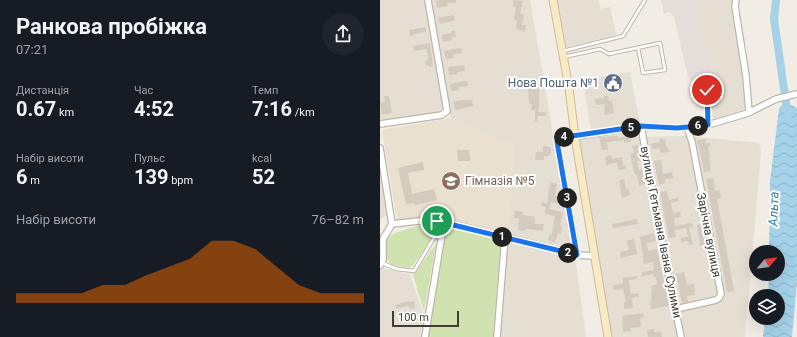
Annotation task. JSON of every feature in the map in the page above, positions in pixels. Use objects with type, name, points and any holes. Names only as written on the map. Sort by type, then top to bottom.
[{"type":"main road","points":[[553,0],[569,88],[575,136],[608,337]]},
{"type":"street","points":[[380,124],[442,115],[446,112],[447,108],[428,0]]},
{"type":"street","points":[[736,0],[735,6],[746,76],[749,112]]},
{"type":"street","points":[[577,255],[557,142],[558,138],[641,126],[687,128],[708,125],[749,112],[778,98],[797,94]]},
{"type":"street","name":"вулиця Гетьмана Івана Сулими","points":[[641,126],[660,234],[681,337]]},
{"type":"street","name":"Зарічна вулиця","points":[[676,309],[716,300],[719,298],[720,294],[692,142],[687,128]]},
{"type":"street","points":[[380,148],[392,224],[383,239],[383,260],[381,264]]},
{"type":"street","points":[[392,224],[427,220],[444,222],[577,255],[594,256]]},
{"type":"street","points":[[425,337],[444,222]]},
{"type":"street","points":[[497,337],[504,237]]},
{"type":"lane","points":[[563,54],[623,36],[645,0]]},
{"type":"lane","points":[[563,54],[600,49],[608,54],[660,43],[665,70],[643,74],[638,48]]},
{"type":"lane","points":[[707,90],[708,125]]},
{"type":"lane","points":[[381,264],[397,269],[414,271],[444,222]]},
{"type":"shaded area","points":[[380,0],[530,0],[573,251],[508,235],[514,146],[451,118],[449,105],[444,107],[439,113],[380,122]]},
{"type":"shaded area","points":[[557,0],[598,0],[601,9],[610,7],[616,35],[566,47]]},
{"type":"shaded area","points":[[661,0],[702,0],[700,21],[714,78],[705,80],[707,90],[698,90],[688,77],[674,17],[670,12],[664,14]]},
{"type":"shaded area","points":[[702,0],[734,0],[746,109],[713,119],[709,79],[714,78],[700,21]]},
{"type":"shaded area","points":[[630,72],[640,123],[591,131],[583,80]]},
{"type":"shaded area","name":"Гімназія №5","points":[[451,118],[514,146],[508,235],[433,216],[397,220],[382,130]]},
{"type":"shaded area","points":[[638,129],[640,137],[686,136],[759,143],[761,152],[753,245],[749,245],[750,281],[745,337],[612,337],[578,141],[580,138]]},
{"type":"shaded area","points":[[380,168],[388,215],[380,219]]},
{"type":"shaded area","points":[[508,241],[575,257],[586,337],[499,337]]},
{"type":"shaded area","points":[[380,250],[382,258],[380,263]]},
{"type":"shaded area","points":[[380,263],[384,268],[410,275],[424,315],[421,337],[380,337]]},
{"type":"green space","points":[[433,221],[437,226],[435,234],[413,265],[409,268],[391,265],[387,259],[386,239],[395,233]]},
{"type":"green space","points":[[449,227],[501,239],[493,337],[428,337],[443,243]]},
{"type":"green space","points":[[436,244],[424,311],[413,275]]},
{"type":"water","name":"Альта","points":[[789,104],[797,108],[797,282],[792,337],[763,337],[764,325],[785,325],[785,289],[768,289],[769,281],[785,281],[785,245],[769,245],[770,181],[779,109],[781,106]]},
{"type":"building","points":[[456,0],[456,3],[447,3],[448,6],[437,8],[436,1]]},
{"type":"building","points":[[514,0],[523,1],[520,14],[524,14],[522,25],[526,25],[525,31],[516,29],[517,20],[514,20],[516,7],[513,7]]},
{"type":"building","points":[[454,15],[455,20],[440,24],[438,18]]},
{"type":"building","points":[[426,27],[426,32],[410,36],[409,30]]},
{"type":"building","points":[[451,31],[455,31],[456,37],[451,37],[452,40],[443,42],[442,35],[452,33]]},
{"type":"building","points":[[430,43],[433,66],[429,67],[429,65],[426,66],[425,61],[428,60],[427,49],[414,51],[413,46]]},
{"type":"building","points":[[461,48],[462,53],[453,54],[454,58],[446,59],[444,51]]},
{"type":"building","points":[[464,65],[465,71],[457,72],[458,74],[449,75],[448,67]]},
{"type":"building","points":[[467,81],[468,86],[459,87],[459,90],[451,90],[450,84]]},
{"type":"building","points":[[539,84],[538,112],[546,112],[546,116],[538,116],[537,121],[535,121],[535,110],[531,110],[532,104],[529,104],[528,88],[520,87],[520,85]]},
{"type":"building","points":[[384,96],[389,96],[392,113],[382,115],[380,103],[385,102]]},
{"type":"building","points":[[604,96],[608,96],[609,101],[612,101],[614,113],[605,115],[604,104],[596,105],[595,99],[604,98]]},
{"type":"building","points":[[472,100],[473,106],[455,110],[453,102]]},
{"type":"building","points":[[630,135],[631,142],[624,143],[624,140],[607,142],[608,150],[602,150],[599,137],[618,136],[618,138]]},
{"type":"building","points":[[659,139],[665,139],[666,147],[668,147],[669,152],[660,153],[660,148],[652,149],[651,144],[660,142]]},
{"type":"building","points":[[706,139],[706,143],[710,143],[710,147],[708,147],[711,171],[704,172],[697,140]]},
{"type":"building","points":[[638,145],[639,149],[637,149],[640,161],[637,161],[639,170],[642,169],[645,184],[639,186],[630,154],[634,153],[632,146]]},
{"type":"building","points":[[543,146],[550,147],[551,154],[549,154],[549,156],[544,156],[544,160],[535,160],[536,152],[543,152]]},
{"type":"building","points":[[457,150],[469,150],[470,161],[458,161]]},
{"type":"building","points":[[611,155],[612,159],[622,157],[623,166],[626,165],[626,169],[619,170],[617,162],[606,165],[605,157]]},
{"type":"building","points":[[661,160],[663,174],[672,172],[673,178],[665,179],[665,183],[659,185],[654,161]]},
{"type":"building","name":"Гімназія №5","points":[[423,162],[424,170],[408,173],[412,194],[434,189],[437,200],[415,205],[414,203],[406,204],[398,168]]},
{"type":"building","points":[[714,178],[715,191],[719,190],[721,198],[717,199],[734,291],[727,292],[706,179]]},
{"type":"building","points":[[624,179],[626,189],[628,188],[630,195],[622,198],[619,180]]},
{"type":"building","points":[[550,182],[557,184],[555,196],[561,197],[560,203],[551,202],[549,209],[563,212],[560,226],[562,226],[561,234],[558,233],[555,243],[548,240],[550,234],[552,234],[555,216],[545,214],[546,207],[541,206],[542,202],[547,204]]},
{"type":"building","points":[[667,191],[669,200],[678,198],[679,201],[671,203],[673,213],[680,212],[681,217],[674,218],[675,226],[692,223],[693,227],[689,228],[693,244],[689,245],[688,241],[681,242],[681,238],[688,237],[686,228],[674,230],[676,237],[669,238],[660,192]]},
{"type":"building","points":[[515,211],[523,212],[522,215],[535,217],[534,224],[544,224],[543,231],[526,229],[526,231],[518,230],[519,218],[514,218]]},
{"type":"building","points":[[637,219],[638,224],[613,228],[612,224]]},
{"type":"building","points":[[702,224],[706,244],[700,246],[697,225]]},
{"type":"building","points":[[654,233],[656,241],[647,243],[648,251],[657,249],[669,306],[651,309],[651,286],[657,284],[656,277],[654,277],[653,274],[642,276],[642,272],[654,270],[653,262],[644,264],[640,237]]},
{"type":"building","points":[[634,239],[637,254],[621,258],[620,252],[629,250],[627,241]]},
{"type":"building","points":[[684,272],[687,285],[694,284],[695,295],[687,296],[688,302],[682,303],[676,274]]},
{"type":"building","points":[[637,276],[637,279],[629,280],[631,294],[638,293],[639,297],[632,298],[633,308],[624,309],[624,302],[626,302],[623,289],[614,290],[613,285],[623,284],[623,278]]},
{"type":"building","points":[[414,301],[415,308],[410,309],[409,306],[396,308],[395,305],[400,303]]},
{"type":"building","points":[[643,313],[644,317],[640,318],[641,327],[630,328],[631,331],[623,332],[622,316]]},
{"type":"building","points":[[654,329],[654,332],[661,332],[662,337],[648,337],[647,330]]},
{"type":"waterway","points":[[776,0],[774,19],[787,110],[789,114]]},
{"type":"place","name":"Нова Пошта №1","points":[[613,83]]},
{"type":"place","name":"Гімназія №5","points":[[451,181]]},
{"type":"route","points":[[437,221],[577,255],[563,182],[557,142],[558,138],[641,126],[677,128],[708,125],[707,90]]}]
